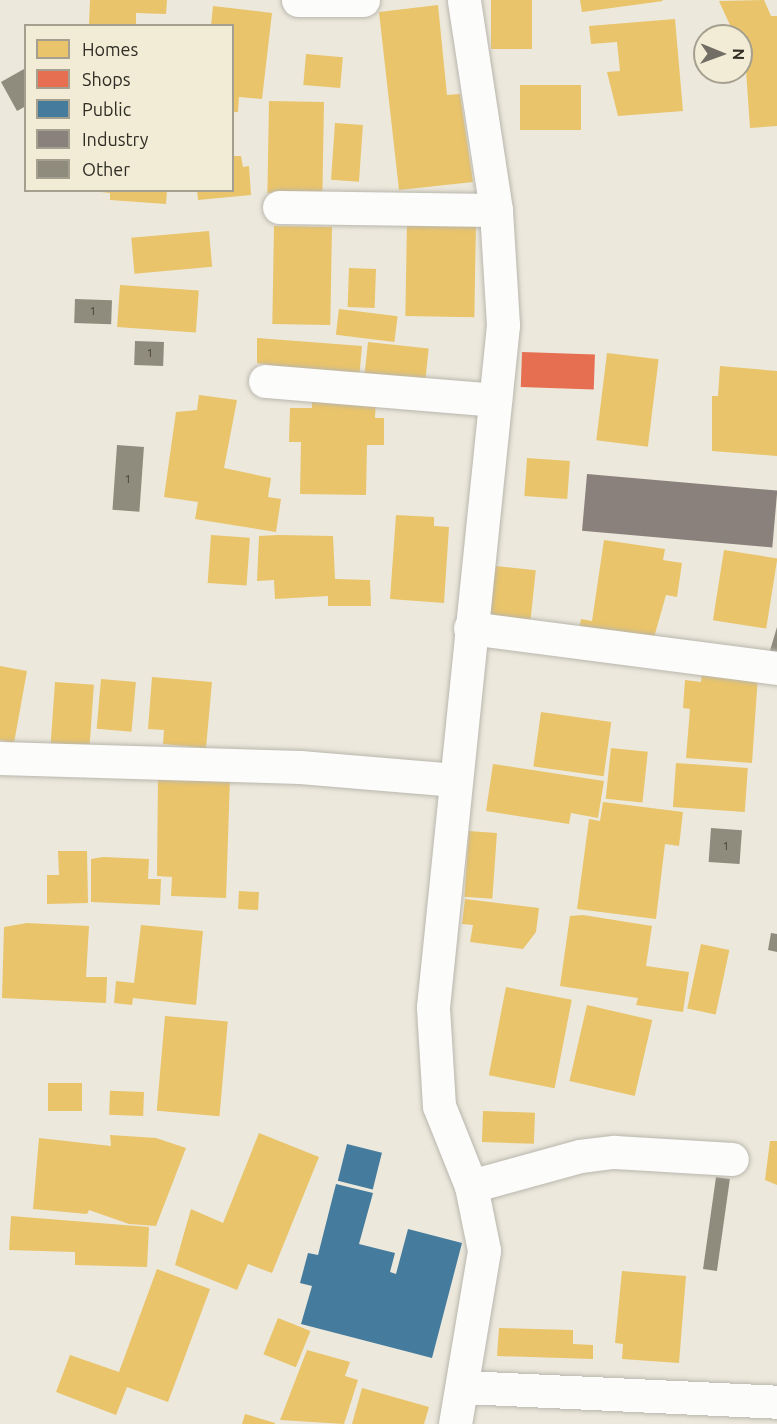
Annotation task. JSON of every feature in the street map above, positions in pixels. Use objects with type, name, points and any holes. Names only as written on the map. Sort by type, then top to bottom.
[{"type":"street","points":[[298,0],[363,0]]},
{"type":"street","points":[[455,1424],[465,1387],[484,1250],[471,1186],[439,1106],[434,1074],[433,1007],[470,628],[503,325],[496,210],[464,0]]},
{"type":"street","points":[[279,207],[496,210]]},
{"type":"street","points":[[265,381],[495,399]]},
{"type":"street","points":[[470,628],[777,668]]},
{"type":"street","points":[[0,758],[300,767],[455,780]]},
{"type":"street","points":[[471,1186],[580,1156],[615,1152],[732,1160]]},
{"type":"street","points":[[465,1387],[777,1402]]},
{"type":"building: Homes","points":[[90,0],[167,0],[166,14],[136,13],[136,24],[89,24]]},
{"type":"building: Homes","points":[[491,0],[532,0],[532,49],[491,49]]},
{"type":"building: Homes","points":[[580,0],[662,0],[663,1],[582,12]]},
{"type":"building: Homes","points":[[764,0],[771,16],[777,16],[777,126],[750,128],[747,84],[753,84],[753,24],[730,24],[719,1]]},
{"type":"building: Homes","points":[[438,5],[447,95],[460,94],[473,182],[399,190],[379,12]]},
{"type":"building: Homes","points":[[213,6],[272,13],[262,99],[239,97],[238,112],[234,112],[234,24],[211,24]]},
{"type":"building: Homes","points":[[675,19],[683,111],[618,116],[607,72],[620,71],[617,42],[591,44],[589,26]]},
{"type":"building: Homes","points":[[306,54],[343,57],[340,88],[303,85]]},
{"type":"building: Homes","points":[[520,85],[581,85],[581,130],[520,130]]},
{"type":"building: Homes","points":[[269,101],[324,102],[322,194],[267,193]]},
{"type":"building: Homes","points":[[335,123],[363,125],[359,182],[331,180]]},
{"type":"building: Homes","points":[[234,156],[241,156],[243,167],[249,166],[251,195],[198,200],[197,192],[234,192]]},
{"type":"building: Homes","points":[[101,192],[167,192],[166,204],[110,200],[110,193]]},
{"type":"building: Homes","points":[[407,221],[476,222],[474,317],[405,316]]},
{"type":"building: Homes","points":[[274,226],[332,227],[330,325],[272,324]]},
{"type":"building: Homes","points":[[209,231],[212,267],[134,274],[131,238]]},
{"type":"building: Homes","points":[[349,268],[376,269],[375,308],[348,307]]},
{"type":"building: Homes","points":[[120,285],[199,291],[196,332],[117,327]]},
{"type":"building: Homes","points":[[339,309],[398,316],[394,342],[336,335]]},
{"type":"building: Homes","points":[[257,338],[362,346],[359,379],[257,363]]},
{"type":"building: Homes","points":[[368,342],[429,348],[425,381],[365,375]]},
{"type":"building: Homes","points":[[607,353],[659,359],[648,447],[596,440]]},
{"type":"building: Homes","points":[[720,366],[777,371],[777,456],[712,451],[712,396],[718,396]]},
{"type":"building: Homes","points":[[199,395],[237,400],[224,468],[271,478],[268,497],[281,499],[276,532],[195,519],[198,502],[164,497],[176,412],[197,410]]},
{"type":"building: Homes","points":[[312,398],[376,400],[375,418],[384,418],[384,445],[367,445],[366,495],[300,494],[301,442],[289,442],[290,408],[312,408]]},
{"type":"building: Homes","points":[[527,458],[570,461],[567,499],[524,496]]},
{"type":"building: Homes","points":[[396,515],[434,517],[434,526],[449,527],[444,603],[390,599]]},
{"type":"building: Homes","points":[[211,535],[250,538],[247,586],[208,583]]},
{"type":"building: Homes","points":[[259,536],[333,536],[335,579],[370,580],[371,606],[328,606],[328,596],[275,599],[274,580],[257,581]]},
{"type":"building: Homes","points":[[604,540],[665,549],[663,560],[682,563],[677,597],[666,595],[653,641],[579,630],[581,619],[592,621]]},
{"type":"building: Homes","points":[[724,550],[777,558],[766,629],[713,620]]},
{"type":"building: Homes","points":[[495,566],[536,570],[531,620],[490,616]]},
{"type":"building: Homes","points":[[0,666],[27,671],[14,743],[0,740]]},
{"type":"building: Homes","points":[[702,670],[758,675],[752,763],[686,758],[690,709],[683,708],[685,680],[701,682]]},
{"type":"building: Homes","points":[[152,677],[212,682],[206,748],[163,744],[164,730],[148,729]]},
{"type":"building: Homes","points":[[101,679],[136,682],[132,732],[97,729]]},
{"type":"building: Homes","points":[[55,682],[94,685],[90,748],[51,745]]},
{"type":"building: Homes","points":[[541,712],[611,722],[604,776],[533,766]]},
{"type":"building: Homes","points":[[611,748],[648,752],[642,803],[606,799]]},
{"type":"building: Homes","points":[[676,763],[748,768],[745,812],[673,807]]},
{"type":"building: Homes","points":[[493,764],[604,781],[598,818],[571,813],[569,824],[486,811]]},
{"type":"building: Homes","points":[[158,775],[230,778],[226,898],[171,896],[172,877],[157,876]]},
{"type":"building: Homes","points":[[603,802],[683,812],[679,846],[665,844],[656,919],[577,909],[589,819],[600,821]]},
{"type":"building: Homes","points":[[469,831],[497,833],[492,899],[464,897]]},
{"type":"building: Homes","points":[[58,851],[87,851],[88,903],[47,904],[47,875],[59,875]]},
{"type":"building: Homes","points":[[103,857],[149,859],[148,879],[161,879],[160,905],[91,902],[91,859]]},
{"type":"building: Homes","points":[[239,891],[259,892],[258,910],[238,909]]},
{"type":"building: Homes","points":[[465,899],[539,908],[536,932],[523,949],[470,942],[473,925],[462,924]]},
{"type":"building: Homes","points":[[583,915],[652,926],[646,966],[689,972],[683,1012],[636,1005],[638,998],[560,986],[570,916]]},
{"type":"building: Homes","points":[[27,923],[89,926],[86,977],[107,977],[106,1003],[2,998],[4,927]]},
{"type":"building: Homes","points":[[141,925],[203,931],[196,1005],[133,998],[132,1005],[114,1003],[116,981],[134,983]]},
{"type":"building: Homes","points":[[701,944],[729,950],[716,1015],[687,1009]]},
{"type":"building: Homes","points":[[506,987],[572,1000],[555,1088],[489,1075]]},
{"type":"building: Homes","points":[[587,1005],[652,1020],[635,1096],[569,1081]]},
{"type":"building: Homes","points":[[165,1016],[228,1021],[219,1116],[157,1111]]},
{"type":"building: Homes","points":[[48,1083],[82,1083],[82,1111],[48,1111]]},
{"type":"building: Homes","points":[[110,1091],[144,1092],[143,1116],[109,1115]]},
{"type":"building: Homes","points":[[483,1111],[535,1113],[534,1144],[482,1142]]},
{"type":"building: Homes","points":[[259,1133],[319,1157],[272,1273],[248,1264],[237,1290],[175,1265],[191,1209],[223,1223]]},
{"type":"building: Homes","points":[[110,1135],[156,1138],[186,1148],[156,1226],[129,1224],[89,1210],[87,1214],[33,1209],[39,1138],[111,1146]]},
{"type":"building: Homes","points":[[770,1141],[777,1141],[777,1185],[765,1180]]},
{"type":"building: Homes","points":[[11,1216],[149,1227],[147,1267],[75,1265],[75,1252],[9,1250]]},
{"type":"building: Homes","points":[[157,1269],[210,1289],[168,1402],[127,1387],[116,1415],[56,1392],[70,1355],[119,1372]]},
{"type":"building: Homes","points":[[622,1271],[686,1276],[679,1363],[622,1359],[623,1344],[615,1343]]},
{"type":"building: Homes","points":[[278,1318],[310,1331],[296,1367],[263,1354]]},
{"type":"building: Homes","points":[[499,1328],[573,1330],[573,1344],[593,1345],[593,1359],[497,1356]]},
{"type":"building: Homes","points":[[307,1350],[350,1362],[345,1376],[358,1380],[344,1424],[280,1420]]},
{"type":"building: Homes","points":[[362,1388],[429,1407],[424,1424],[352,1424]]},
{"type":"building: Homes","points":[[245,1414],[275,1423],[275,1424],[242,1424]]},
{"type":"building: Shops","points":[[522,352],[595,355],[594,390],[521,387]]},
{"type":"building: Public","points":[[347,1144],[382,1153],[373,1190],[338,1181]]},
{"type":"building: Public","points":[[336,1184],[373,1193],[359,1244],[395,1253],[390,1272],[396,1274],[408,1229],[462,1243],[432,1358],[301,1324],[312,1286],[300,1283],[308,1253],[318,1255]]},
{"type":"building: Industry","points":[[587,474],[777,491],[772,547],[582,531]]},
{"type":"building: Other","points":[[24,69],[24,107],[17,111],[1,82]]},
{"type":"building: Other","points":[[75,299],[112,300],[111,324],[74,323]]},
{"type":"building: Other","points":[[135,341],[164,342],[163,366],[134,365]]},
{"type":"building: Other","points":[[117,445],[144,447],[139,512],[112,510]]},
{"type":"building: Other","points":[[777,627],[777,656],[769,654]]},
{"type":"building: Other","points":[[711,828],[742,830],[740,864],[709,862]]},
{"type":"building: Other","points":[[771,933],[777,934],[777,952],[768,950]]},
{"type":"building: Other","points":[[716,1177],[730,1179],[717,1271],[703,1269]]}]
